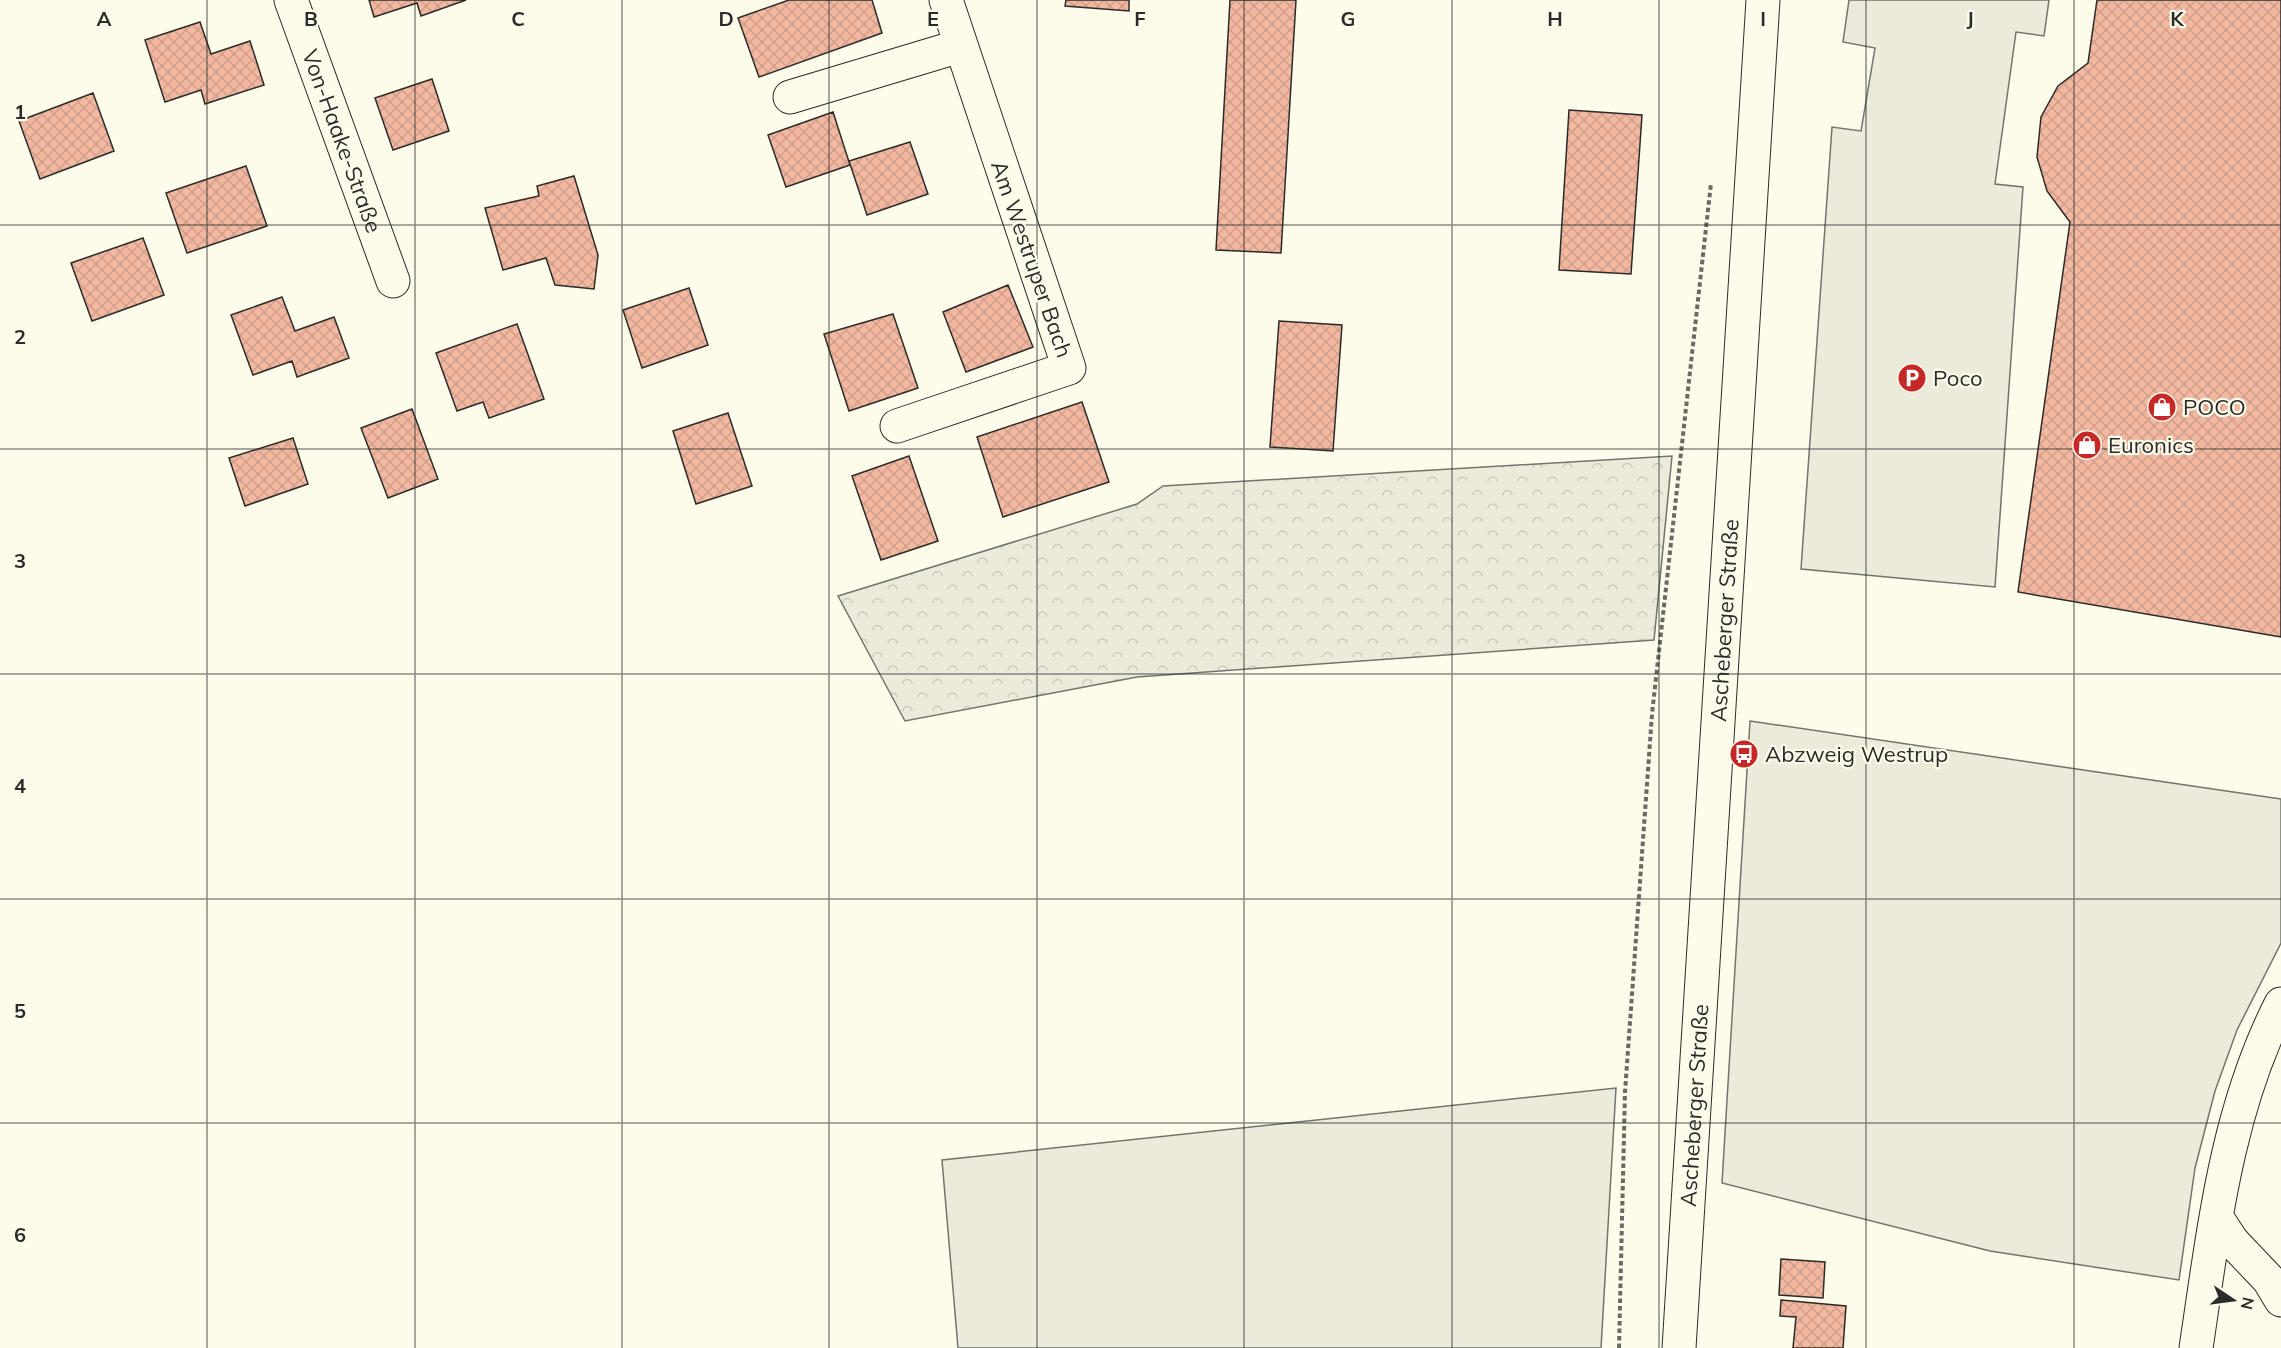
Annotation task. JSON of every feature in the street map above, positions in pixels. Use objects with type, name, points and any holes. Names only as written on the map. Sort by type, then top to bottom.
[{"type":"street","name":"Von-Haake-Straße","points":[[291,0],[393,281]]},
{"type":"street","name":"Am Westruper Bach","points":[[897,426],[1069,368],[946,0]]},
{"type":"street","name":"Ascheberger Straße","points":[[1678,1348],[1763,0]]},
{"type":"street","points":[[790,97],[960,46]]},
{"type":"street","points":[[2196,1348],[2228,1149],[2244,1092],[2263,1039],[2281,1004]]},
{"type":"street","points":[[2217,1218],[2232,1241],[2269,1280],[2281,1300]]},
{"type":"path","points":[[1619,1348],[1625,1092],[1652,714],[1711,178]]},
{"type":"green space","points":[[1672,456],[1654,640],[1137,677],[905,721],[838,596],[1137,504],[1163,486]]},
{"type":"green space","points":[[1750,721],[2281,799],[2281,943],[2237,1030],[2215,1091],[2195,1168],[2179,1280],[1990,1251],[1722,1183]]},
{"type":"green space","points":[[1616,1088],[1601,1348],[958,1348],[942,1160]]},
{"type":"shaded area","name":"Poco","points":[[1849,0],[2049,0],[2044,36],[2016,32],[1995,184],[2023,187],[1995,587],[1801,569],[1832,127],[1861,131],[1875,48],[1843,42]]},
{"type":"building","points":[[369,0],[466,0],[421,16],[417,3],[374,17]]},
{"type":"building","points":[[789,0],[872,0],[882,33],[759,77],[738,18]]},
{"type":"building","points":[[1066,0],[1129,0],[1129,11],[1065,6]]},
{"type":"building","points":[[1230,0],[1296,0],[1281,253],[1216,250]]},
{"type":"building","name":"POCO","points":[[2097,0],[2281,0],[2281,637],[2018,592],[2070,222],[2047,191],[2037,157],[2041,117],[2058,86],[2088,63]]},
{"type":"building","points":[[200,22],[211,54],[250,41],[264,85],[205,104],[201,90],[165,102],[145,40]]},
{"type":"building","points":[[432,79],[449,131],[393,150],[375,98]]},
{"type":"building","points":[[93,93],[114,151],[40,179],[19,121]]},
{"type":"building","points":[[1569,110],[1642,115],[1631,274],[1559,270]]},
{"type":"building","points":[[833,112],[850,165],[786,187],[768,135]]},
{"type":"building","points":[[910,142],[928,194],[867,215],[849,161]]},
{"type":"building","points":[[246,166],[267,226],[187,253],[166,193]]},
{"type":"building","points":[[574,176],[598,255],[594,289],[555,285],[546,258],[503,270],[485,208],[539,196],[537,186]]},
{"type":"building","points":[[143,238],[164,295],[92,321],[71,263]]},
{"type":"building","points":[[1008,285],[1033,347],[966,372],[943,312]]},
{"type":"building","points":[[689,288],[708,345],[642,368],[623,310]]},
{"type":"building","points":[[282,297],[295,331],[334,317],[349,358],[297,377],[292,361],[253,375],[231,315]]},
{"type":"building","points":[[893,314],[918,388],[849,411],[824,334]]},
{"type":"building","points":[[1279,321],[1342,325],[1333,451],[1270,447]]},
{"type":"building","points":[[517,324],[544,399],[489,418],[483,402],[457,411],[436,353]]},
{"type":"building","points":[[1082,402],[1109,482],[1003,517],[977,437]]},
{"type":"building","points":[[412,409],[438,479],[388,498],[361,428]]},
{"type":"building","points":[[728,413],[752,486],[696,504],[673,431]]},
{"type":"building","points":[[293,438],[308,484],[245,506],[229,458]]},
{"type":"building","points":[[909,456],[938,541],[881,560],[852,476]]},
{"type":"building","points":[[1781,1259],[1825,1262],[1823,1298],[1779,1295]]},
{"type":"building","points":[[1781,1300],[1846,1306],[1843,1348],[1793,1348],[1796,1317],[1780,1316]]},
{"type":"place","name":"Poco","points":[[1912,378]]},
{"type":"place","name":"POCO","points":[[2162,407]]},
{"type":"place","name":"Euronics","points":[[2087,445]]},
{"type":"place","name":"Abzweig Westrup","points":[[1744,754]]}]
